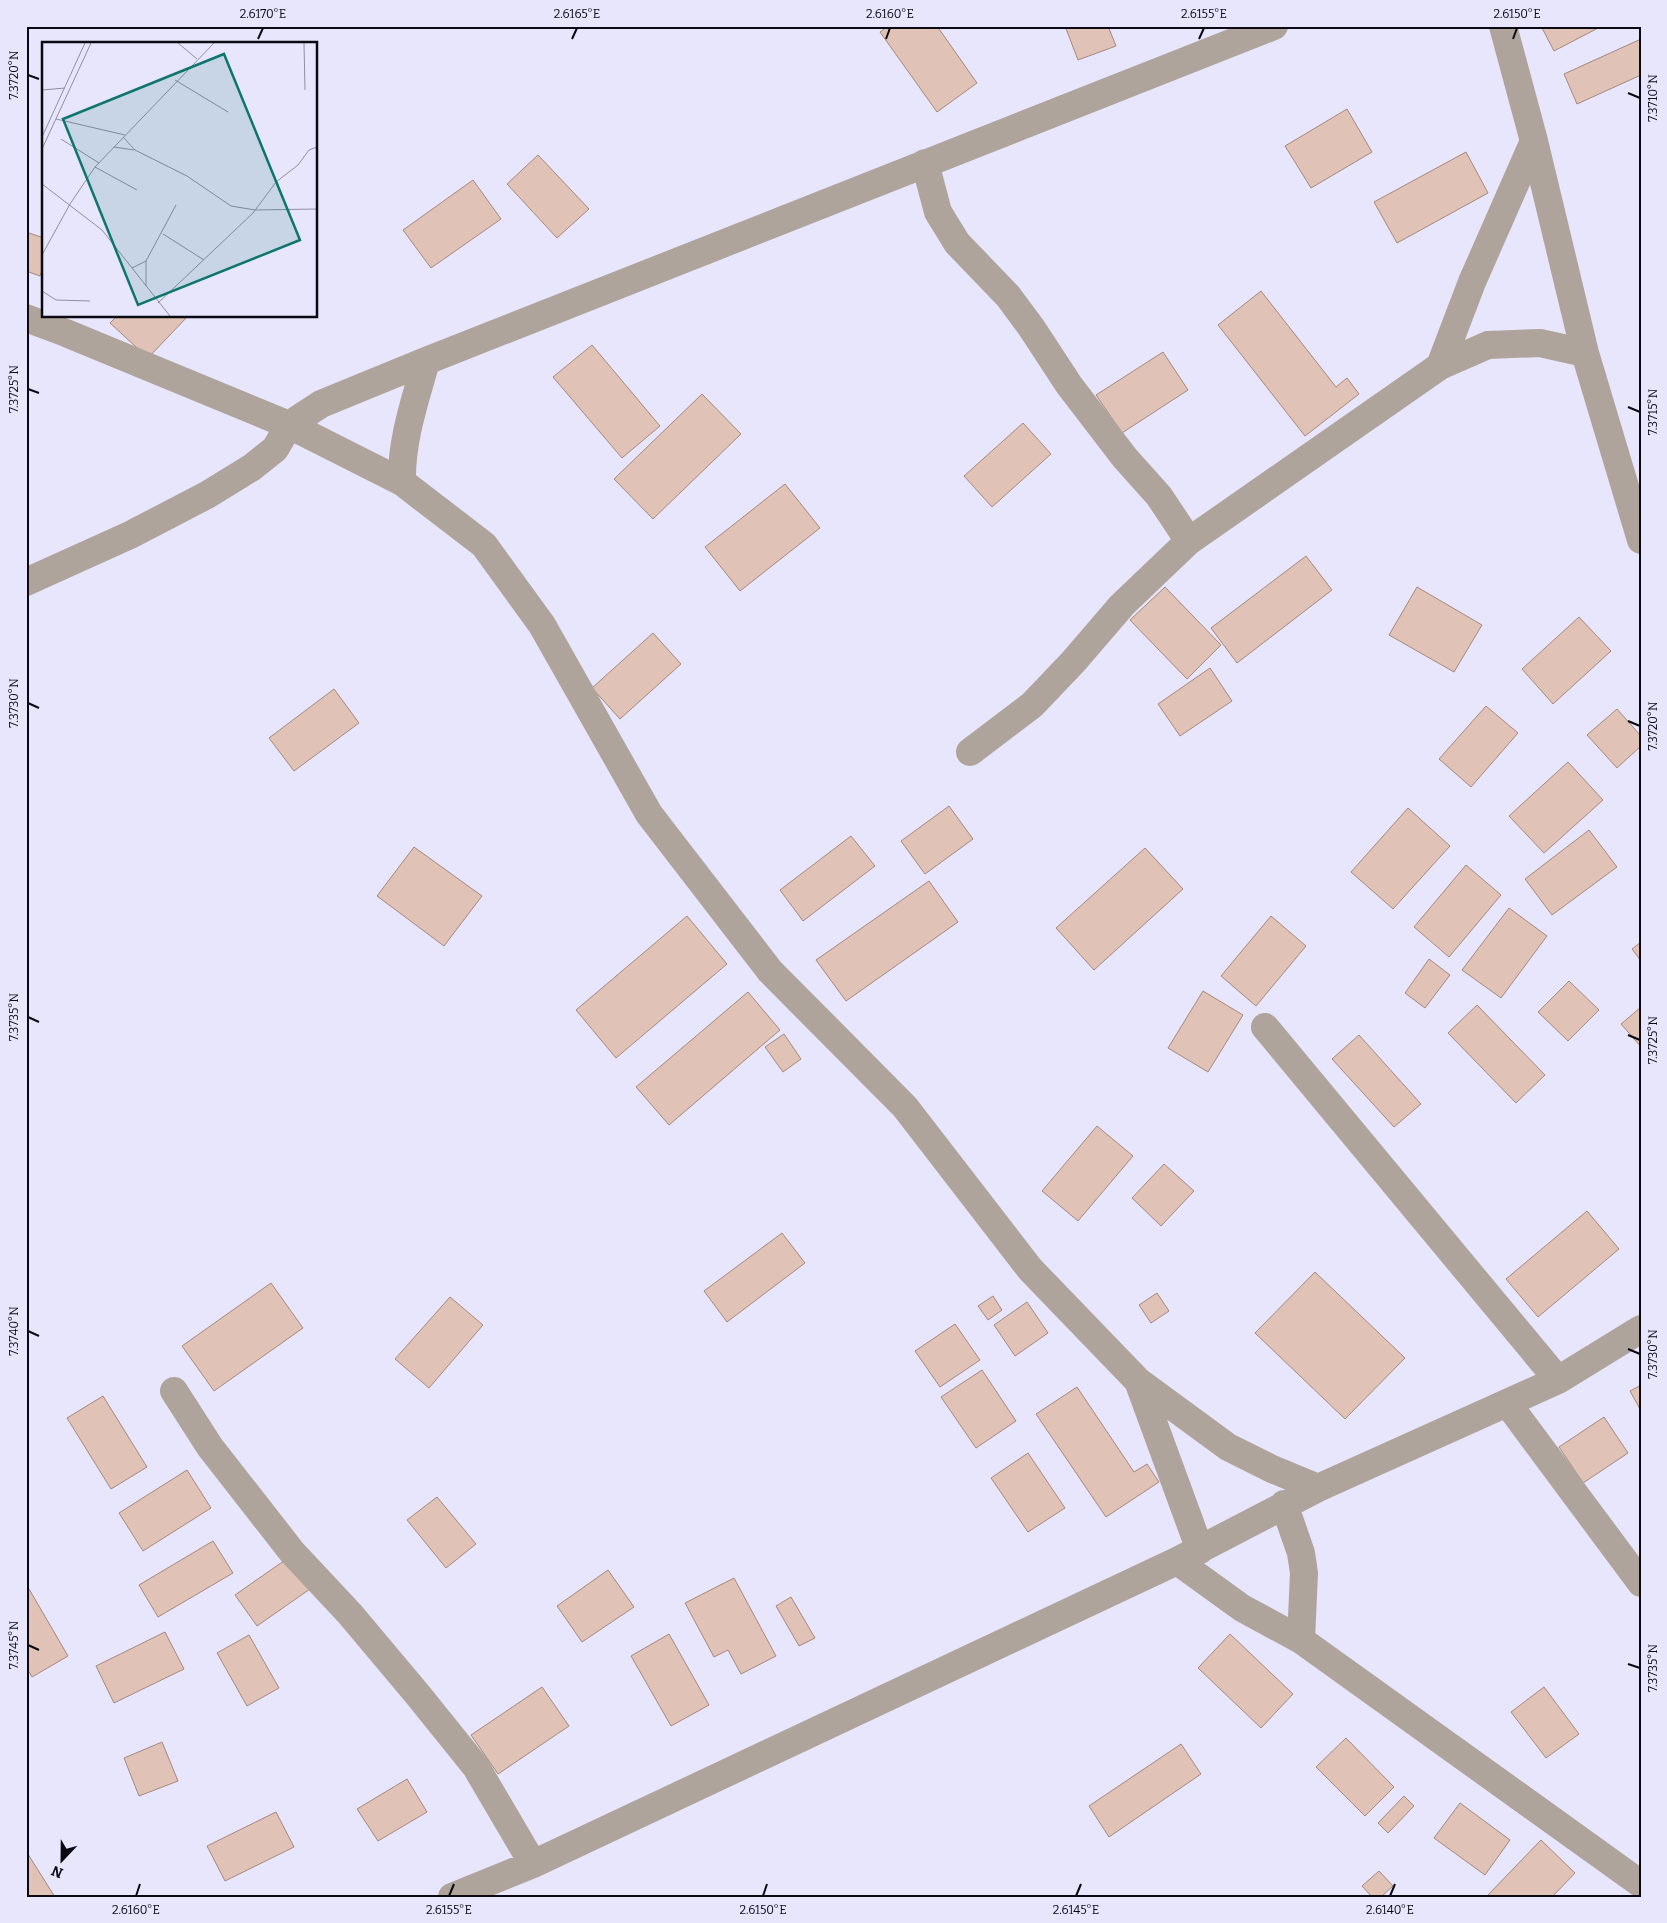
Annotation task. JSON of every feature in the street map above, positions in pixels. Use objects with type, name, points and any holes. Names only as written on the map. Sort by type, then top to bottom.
[{"type":"street","points":[[26,582],[130,535],[207,495],[251,468],[275,449],[289,425],[322,404],[924,163],[1274,26]]},
{"type":"street","points":[[1503,26],[1534,141],[1585,353],[1641,540]]},
{"type":"street","points":[[1440,366],[1472,282],[1534,141]]},
{"type":"street","points":[[924,163],[938,212],[957,243],[1008,296],[1032,327],[1069,385],[1125,458],[1159,496],[1189,542]]},
{"type":"street","points":[[26,318],[289,425],[402,482],[484,545],[542,626],[649,814],[770,971],[904,1107],[1030,1269],[1138,1381],[1228,1446],[1272,1469],[1318,1488]]},
{"type":"street","points":[[970,752],[1032,705],[1073,662],[1122,605],[1189,542],[1440,366],[1488,345],[1540,343],[1585,353]]},
{"type":"street","points":[[402,482],[401,461],[406,430],[426,361]]},
{"type":"street","points":[[1265,1027],[1558,1380]]},
{"type":"street","points":[[452,1897],[533,1864],[1189,1556],[1284,1504],[1508,1404],[1558,1380],[1641,1329]]},
{"type":"street","points":[[1138,1381],[1189,1556],[1242,1608],[1301,1640],[1641,1884]]},
{"type":"street","points":[[174,1391],[210,1447],[292,1552],[350,1614],[476,1767],[533,1864]]},
{"type":"street","points":[[1508,1404],[1641,1582]]},
{"type":"street","points":[[1284,1504],[1301,1553],[1304,1573],[1301,1640]]},
{"type":"building","points":[[888,26],[937,26],[977,83],[937,112],[880,32]]},
{"type":"building","points":[[1065,26],[1108,26],[1116,46],[1078,60]]},
{"type":"building","points":[[1541,26],[1602,26],[1554,51]]},
{"type":"building","points":[[1641,39],[1641,75],[1577,104],[1564,74]]},
{"type":"building","points":[[1347,109],[1372,152],[1311,188],[1285,146]]},
{"type":"building","points":[[1466,152],[1488,193],[1397,243],[1374,202]]},
{"type":"building","points":[[538,155],[589,209],[557,238],[507,184]]},
{"type":"building","points":[[473,180],[501,219],[431,268],[403,230]]},
{"type":"building","points":[[26,232],[42,237],[42,270],[40,276],[26,271]]},
{"type":"building","points":[[1261,291],[1336,387],[1347,378],[1359,394],[1305,436],[1218,325]]},
{"type":"building","points":[[115,318],[186,318],[148,358],[110,323]]},
{"type":"building","points":[[592,345],[660,426],[622,458],[553,377]]},
{"type":"building","points":[[1163,352],[1188,390],[1122,433],[1096,395]]},
{"type":"building","points":[[702,394],[741,434],[653,519],[614,479]]},
{"type":"building","points":[[1023,423],[1051,454],[992,507],[964,476]]},
{"type":"building","points":[[785,484],[820,528],[740,591],[705,547]]},
{"type":"building","points":[[1306,556],[1332,590],[1237,663],[1211,628]]},
{"type":"building","points":[[1165,587],[1221,645],[1187,679],[1130,620]]},
{"type":"building","points":[[1417,587],[1482,625],[1454,672],[1389,635]]},
{"type":"building","points":[[1579,617],[1611,651],[1553,704],[1522,669]]},
{"type":"building","points":[[653,633],[681,664],[620,719],[592,688]]},
{"type":"building","points":[[1210,668],[1232,701],[1180,736],[1158,704]]},
{"type":"building","points":[[334,689],[359,723],[294,771],[269,738]]},
{"type":"building","points":[[1486,706],[1518,733],[1471,787],[1439,759]]},
{"type":"building","points":[[1617,709],[1641,736],[1641,746],[1617,768],[1587,735]]},
{"type":"building","points":[[1568,762],[1603,800],[1544,853],[1509,816]]},
{"type":"building","points":[[949,806],[973,839],[925,874],[901,841]]},
{"type":"building","points":[[1408,808],[1450,846],[1393,909],[1351,872]]},
{"type":"building","points":[[1589,830],[1617,867],[1552,915],[1525,879]]},
{"type":"building","points":[[851,836],[875,866],[803,921],[780,890]]},
{"type":"building","points":[[414,847],[482,896],[444,946],[377,896]]},
{"type":"building","points":[[1145,848],[1183,889],[1094,970],[1056,928]]},
{"type":"building","points":[[1466,865],[1501,895],[1449,957],[1414,927]]},
{"type":"building","points":[[929,881],[958,922],[846,1001],[816,960]]},
{"type":"building","points":[[1509,908],[1547,936],[1501,998],[1462,970]]},
{"type":"building","points":[[687,916],[727,964],[616,1058],[576,1010]]},
{"type":"building","points":[[1271,916],[1306,946],[1256,1006],[1221,976]]},
{"type":"building","points":[[1641,942],[1641,961],[1632,949]]},
{"type":"building","points":[[1429,959],[1450,975],[1425,1008],[1405,993]]},
{"type":"building","points":[[1569,981],[1599,1010],[1568,1041],[1538,1012]]},
{"type":"building","points":[[1203,991],[1243,1015],[1208,1072],[1168,1048]]},
{"type":"building","points":[[748,992],[780,1030],[669,1125],[636,1087]]},
{"type":"building","points":[[1477,1005],[1545,1075],[1516,1103],[1448,1033]]},
{"type":"building","points":[[1641,1007],[1641,1047],[1621,1024]]},
{"type":"building","points":[[784,1034],[801,1059],[783,1072],[765,1047]]},
{"type":"building","points":[[1359,1035],[1421,1104],[1394,1127],[1332,1059]]},
{"type":"building","points":[[1097,1126],[1133,1156],[1078,1221],[1042,1191]]},
{"type":"building","points":[[1164,1164],[1194,1191],[1161,1226],[1132,1198]]},
{"type":"building","points":[[1587,1211],[1619,1249],[1538,1317],[1506,1279]]},
{"type":"building","points":[[782,1233],[805,1263],[727,1322],[704,1291]]},
{"type":"building","points":[[1315,1272],[1405,1358],[1345,1419],[1255,1333]]},
{"type":"building","points":[[271,1283],[303,1328],[214,1391],[182,1346]]},
{"type":"building","points":[[1157,1293],[1169,1311],[1151,1323],[1139,1305]]},
{"type":"building","points":[[993,1296],[1002,1310],[988,1320],[978,1306]]},
{"type":"building","points":[[450,1297],[483,1325],[429,1388],[395,1359]]},
{"type":"building","points":[[1027,1302],[1048,1333],[1015,1356],[994,1325]]},
{"type":"building","points":[[955,1324],[980,1360],[940,1387],[915,1351]]},
{"type":"building","points":[[982,1370],[1016,1421],[976,1448],[941,1397]]},
{"type":"building","points":[[1641,1385],[1641,1411],[1630,1391]]},
{"type":"building","points":[[1077,1387],[1134,1472],[1147,1464],[1159,1482],[1106,1517],[1036,1414]]},
{"type":"building","points":[[103,1396],[147,1467],[111,1489],[67,1418]]},
{"type":"building","points":[[1604,1417],[1628,1453],[1583,1483],[1559,1447]]},
{"type":"building","points":[[1028,1453],[1065,1508],[1028,1532],[991,1478]]},
{"type":"building","points":[[187,1470],[211,1508],[143,1551],[119,1513]]},
{"type":"building","points":[[437,1497],[476,1544],[446,1568],[407,1520]]},
{"type":"building","points":[[213,1541],[233,1573],[158,1617],[139,1585]]},
{"type":"building","points":[[288,1558],[310,1589],[257,1626],[235,1595]]},
{"type":"building","points":[[608,1570],[634,1607],[582,1642],[557,1606]]},
{"type":"building","points":[[734,1578],[776,1656],[741,1674],[728,1650],[714,1657],[685,1603]]},
{"type":"building","points":[[29,1589],[68,1656],[32,1677],[26,1667],[26,1590]]},
{"type":"building","points":[[791,1597],[815,1638],[799,1646],[776,1606]]},
{"type":"building","points":[[165,1632],[184,1669],[114,1703],[96,1666]]},
{"type":"building","points":[[669,1634],[709,1705],[671,1726],[631,1656]]},
{"type":"building","points":[[1230,1634],[1293,1694],[1261,1728],[1198,1668]]},
{"type":"building","points":[[249,1635],[279,1688],[247,1706],[217,1653]]},
{"type":"building","points":[[542,1687],[569,1726],[498,1774],[471,1735]]},
{"type":"building","points":[[1544,1687],[1579,1734],[1546,1758],[1511,1712]]},
{"type":"building","points":[[1346,1738],[1394,1787],[1365,1816],[1316,1767]]},
{"type":"building","points":[[162,1742],[178,1781],[139,1796],[124,1758]]},
{"type":"building","points":[[1181,1744],[1201,1774],[1109,1837],[1089,1806]]},
{"type":"building","points":[[407,1779],[427,1812],[378,1841],[357,1809]]},
{"type":"building","points":[[1404,1796],[1414,1806],[1388,1833],[1378,1823]]},
{"type":"building","points":[[1460,1803],[1510,1840],[1485,1875],[1434,1838]]},
{"type":"building","points":[[276,1812],[294,1847],[225,1881],[207,1846]]},
{"type":"building","points":[[1541,1840],[1575,1873],[1552,1897],[1486,1897]]},
{"type":"building","points":[[26,1851],[55,1897],[26,1897]]},
{"type":"building","points":[[1379,1871],[1393,1886],[1381,1897],[1372,1897],[1362,1886]]}]
